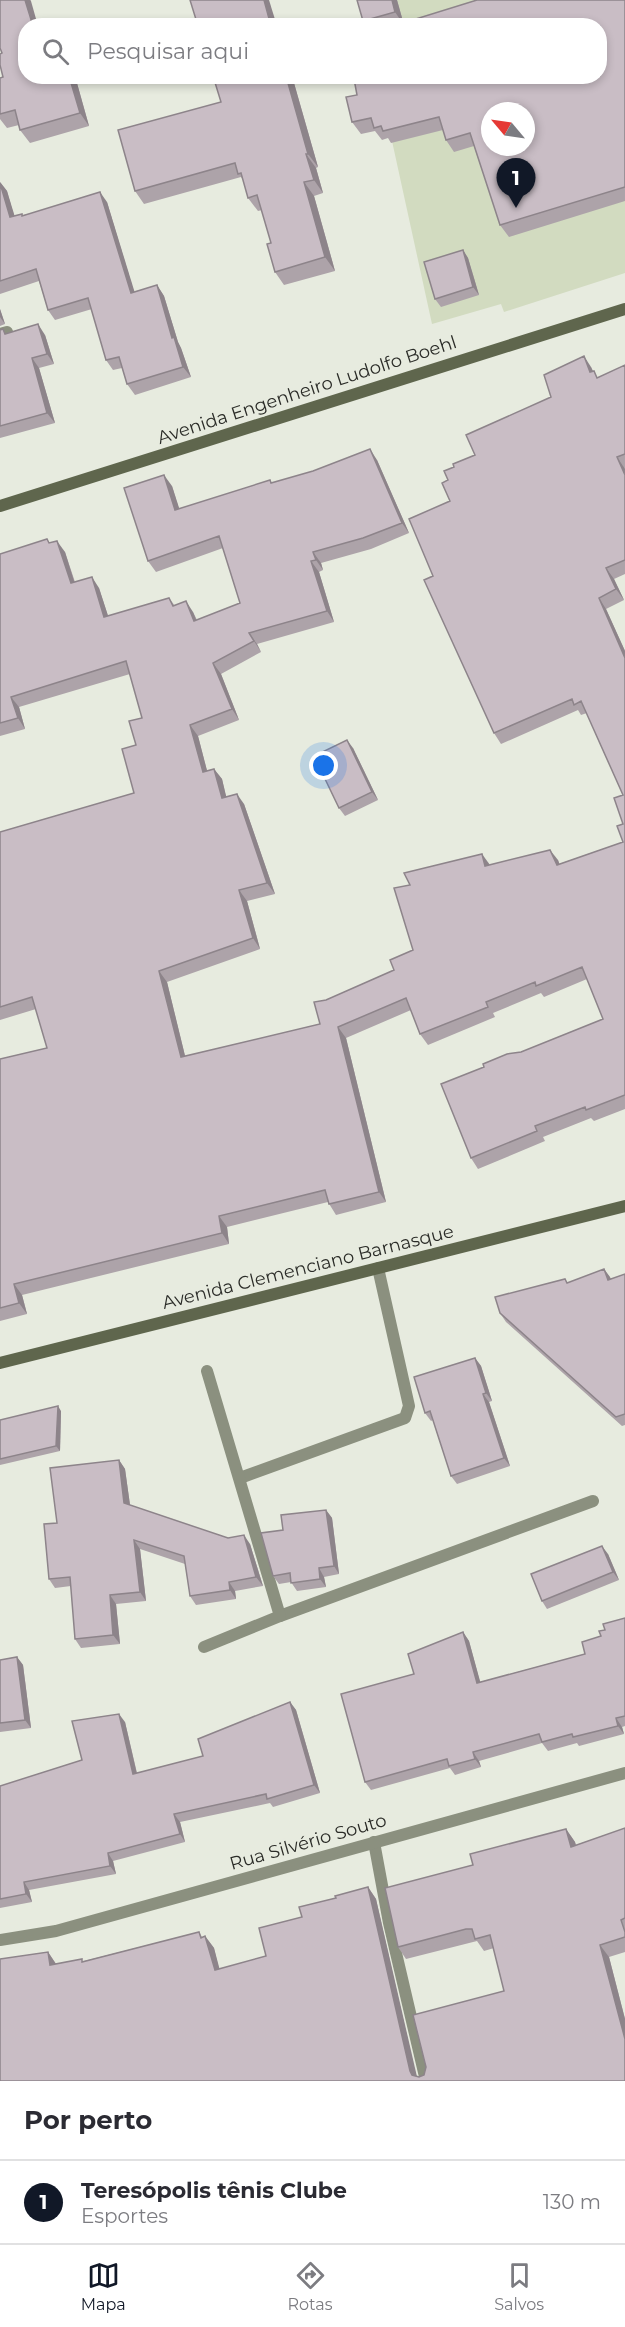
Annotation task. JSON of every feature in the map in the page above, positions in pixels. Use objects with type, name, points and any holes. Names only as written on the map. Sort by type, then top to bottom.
[{"type":"street","name":"Avenida Engenheiro Ludolfo Boehl","points":[[0,506],[625,309]]},
{"type":"street","name":"Avenida Clemenciano Barnasque","points":[[0,1363],[625,1206]]},
{"type":"street","points":[[240,1478],[405,1418],[409,1406],[378,1268]]},
{"type":"street","points":[[207,1371],[280,1616]]},
{"type":"street","points":[[204,1647],[280,1616],[593,1501]]},
{"type":"street","name":"Rua Silvério Souto","points":[[0,1940],[56,1931],[625,1773]]},
{"type":"street","points":[[374,1842],[389,1923],[426,2081]]},
{"type":"green space","points":[[361,0],[625,0],[625,273],[504,312],[501,304],[432,324],[380,84],[607,84],[607,18],[365,18]]},
{"type":"building","points":[[0,0],[25,0],[31,18],[18,18],[18,84],[71,84],[80,113],[20,130],[15,110],[0,114],[0,78],[3,77],[0,48]]},
{"type":"building","points":[[190,0],[264,0],[269,18],[196,18]]},
{"type":"building","points":[[357,0],[392,0],[395,12],[374,18],[362,18]]},
{"type":"building","points":[[477,0],[625,0],[625,187],[500,225],[470,133],[446,140],[439,117],[383,131],[381,126],[374,128],[371,118],[352,122],[346,97],[357,95],[355,84],[607,84],[607,18],[419,18]]},
{"type":"building","points":[[215,84],[288,84],[314,180],[304,182],[325,257],[275,272],[267,244],[271,243],[257,195],[248,198],[241,173],[238,174],[235,163],[135,191],[118,130],[221,102]]},
{"type":"building","points":[[0,183],[10,217],[22,214],[22,216],[100,192],[131,293],[157,285],[183,367],[127,384],[119,357],[106,360],[88,298],[48,310],[36,269],[0,281]]},
{"type":"building","points":[[463,250],[473,287],[435,299],[424,262]]},
{"type":"building","points":[[38,324],[47,354],[32,358],[47,413],[0,426],[0,330],[3,329],[5,334]]},
{"type":"building","points":[[584,356],[590,372],[594,371],[597,378],[625,365],[625,454],[617,457],[625,475],[625,560],[606,568],[616,589],[599,598],[625,658],[625,1095],[535,1126],[537,1131],[471,1158],[441,1084],[484,1067],[483,1064],[507,1054],[521,1052],[603,1019],[582,967],[536,986],[535,982],[486,1002],[488,1007],[420,1034],[406,998],[338,1027],[379,1192],[329,1204],[325,1190],[219,1216],[222,1233],[14,1284],[19,1303],[0,1308],[0,1059],[47,1048],[32,997],[0,1007],[0,832],[134,793],[122,749],[136,745],[129,721],[142,718],[126,661],[11,697],[18,718],[0,723],[0,554],[47,539],[49,543],[57,541],[71,583],[92,577],[104,617],[169,598],[173,606],[186,601],[194,621],[240,603],[219,536],[148,561],[124,488],[164,475],[175,510],[270,480],[271,483],[313,471],[370,449],[402,523],[363,538],[313,552],[316,560],[311,561],[327,611],[249,633],[254,641],[213,663],[232,709],[190,725],[203,772],[214,769],[222,798],[237,794],[267,883],[239,890],[253,938],[159,971],[181,1057],[320,1024],[314,1002],[326,1000],[394,970],[390,960],[413,950],[394,888],[410,885],[404,873],[482,854],[485,866],[550,850],[557,865],[623,842],[617,826],[623,824],[614,798],[623,795],[581,701],[574,705],[572,699],[494,733],[424,580],[433,576],[409,519],[450,501],[442,483],[448,480],[444,471],[454,467],[453,464],[475,455],[466,435],[551,397],[544,375]]},
{"type":"building","points":[[347,740],[372,792],[339,808],[314,756]]},
{"type":"building","points":[[604,1269],[608,1280],[625,1274],[625,1414],[616,1417],[500,1313],[495,1297],[565,1279],[567,1283]]},
{"type":"building","points":[[475,1358],[486,1393],[483,1394],[504,1458],[451,1476],[430,1411],[425,1413],[414,1377]]},
{"type":"building","points":[[58,1406],[56,1446],[0,1459],[0,1420]]},
{"type":"building","points":[[119,1460],[124,1503],[228,1538],[244,1535],[256,1577],[229,1582],[230,1590],[190,1596],[184,1556],[134,1540],[140,1592],[110,1595],[113,1635],[75,1639],[70,1577],[49,1579],[44,1524],[57,1523],[50,1468]]},
{"type":"building","points":[[326,1510],[334,1566],[319,1568],[320,1579],[291,1583],[290,1573],[273,1576],[261,1533],[283,1530],[281,1515]]},
{"type":"building","points":[[602,1546],[613,1572],[542,1601],[531,1574]]},
{"type":"building","points":[[625,1618],[625,1716],[616,1718],[618,1726],[542,1742],[539,1734],[473,1752],[475,1759],[449,1766],[447,1759],[365,1782],[341,1694],[414,1674],[408,1654],[463,1632],[477,1683],[585,1654],[582,1642],[601,1636],[599,1631],[605,1630],[603,1624]]},
{"type":"building","points":[[17,1657],[25,1720],[0,1723],[0,1660]]},
{"type":"building","points":[[290,1702],[314,1785],[267,1799],[266,1794],[174,1814],[180,1834],[108,1853],[110,1866],[24,1882],[26,1894],[0,1899],[0,1786],[82,1760],[72,1721],[119,1714],[133,1774],[203,1756],[198,1739]]},
{"type":"building","points":[[625,1828],[625,1918],[621,1920],[625,1937],[600,1945],[625,2039],[625,2081],[0,2081],[0,1959],[48,1952],[50,1965],[82,1959],[82,1962],[199,1932],[201,1938],[205,1936],[215,1970],[266,1956],[259,1928],[302,1917],[299,1907],[368,1887],[410,2071],[412,2075],[419,2077],[424,2075],[426,2067],[413,2015],[504,1991],[490,1935],[475,1939],[472,1929],[466,1929],[398,1947],[385,1888],[473,1865],[470,1854],[566,1829],[571,1847]]},
{"type":"place","name":"Teresópolis tênis Clube","points":[[516,208]]}]
